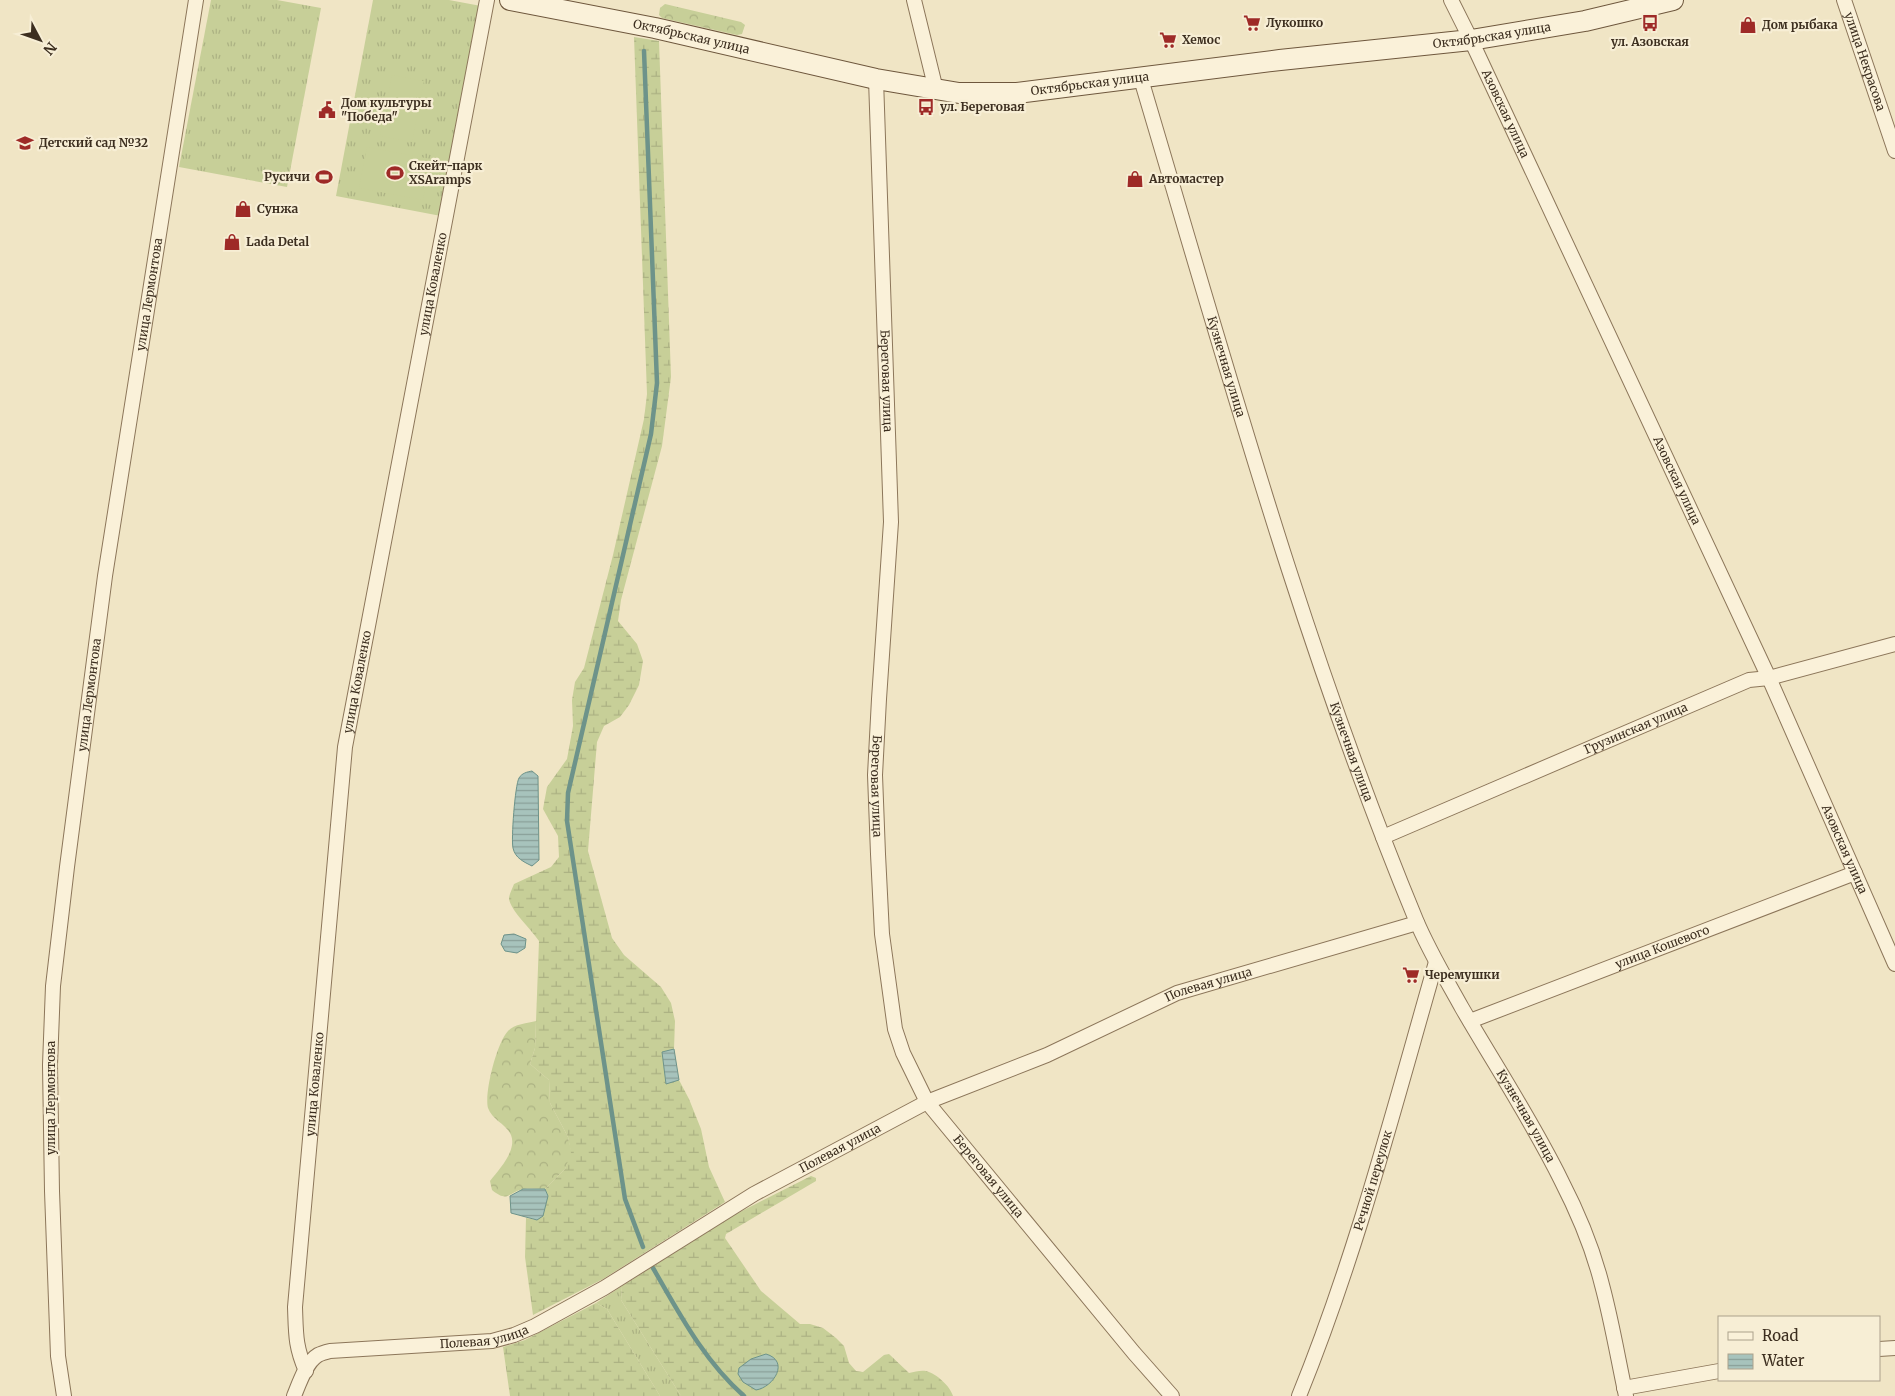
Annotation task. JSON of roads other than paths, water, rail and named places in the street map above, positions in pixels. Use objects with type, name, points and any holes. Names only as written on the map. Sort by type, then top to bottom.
[{"type":"street","name":"улица Лермонтова","points":[[64,1396],[58,1356],[52,1191],[50,1065],[53,986],[105,576],[196,0]]},
{"type":"street","name":"улица Коваленко","points":[[306,1370],[296,1344],[295,1307],[345,747],[488,0]]},
{"type":"street","name":"Октябрьская улица","points":[[510,0],[655,28],[876,79],[936,90],[982,94],[1017,93],[1280,60],[1471,40],[1570,24],[1674,0]]},
{"type":"street","points":[[914,0],[936,90]]},
{"type":"street","name":"Азовская улица","points":[[1451,0],[1770,678],[1895,964]]},
{"type":"street","name":"улица Некрасова","points":[[1844,0],[1895,151]]},
{"type":"street","name":"Береговая улица","points":[[876,79],[891,522],[878,699],[875,775],[882,934],[893,1022],[898,1041],[927,1102],[1134,1353],[1172,1396]]},
{"type":"street","name":"Кузнечная улица","points":[[1140,79],[1264,492],[1318,660],[1417,923],[1436,962],[1544,1147],[1582,1226],[1602,1286],[1625,1392]]},
{"type":"street","name":"Грузинская улица","points":[[1384,837],[1749,680],[1770,678],[1895,644]]},
{"type":"street","name":"улица Кошевого","points":[[1470,1021],[1855,873]]},
{"type":"street","name":"Полевая улица","points":[[294,1396],[306,1370],[313,1359],[319,1354],[330,1351],[492,1341],[514,1335],[535,1326],[604,1288],[754,1194],[927,1102],[1047,1055],[1177,993],[1417,923]]},
{"type":"street","name":"Речной переулок","points":[[1299,1396],[1323,1338],[1362,1219],[1436,962]]},
{"type":"street","points":[[1880,1349],[1895,1348]]},
{"type":"street","points":[[1625,1392],[1718,1371]]},
{"type":"water","points":[[532,771],[538,776],[539,860],[532,866],[518,857],[514,851],[513,843],[516,791],[519,778],[526,772]]},
{"type":"water","points":[[514,934],[526,939],[525,948],[517,953],[505,951],[501,944],[504,935]]},
{"type":"water","points":[[674,1049],[679,1080],[666,1084],[662,1052]]},
{"type":"water","points":[[523,1189],[545,1189],[548,1196],[543,1216],[537,1220],[511,1213],[510,1196]]},
{"type":"water","points":[[766,1354],[773,1357],[777,1362],[777,1374],[769,1384],[756,1390],[743,1382],[738,1374],[739,1368],[751,1359]]},
{"type":"waterway","points":[[643,1247],[625,1199],[567,821],[568,793],[651,434],[657,383],[644,51]]},
{"type":"waterway","points":[[653,1268],[704,1352],[744,1396]]},
{"type":"place","name":"Лукошко","points":[[1252,23]]},
{"type":"place","name":"ул. Азовская","points":[[1650,23]]},
{"type":"place","name":"Дом рыбака","points":[[1748,25]]},
{"type":"place","name":"Хемос","points":[[1168,40]]},
{"type":"place","name":"ул. Береговая","points":[[926,107]]},
{"type":"place","name":"Дом культуры \"Победа\"","points":[[327,110]]},
{"type":"place","name":"Детский сад №32","points":[[25,143]]},
{"type":"place","name":"Скейт-парк XSAramps","points":[[395,173]]},
{"type":"place","name":"Русичи","points":[[324,177]]},
{"type":"place","name":"Автомастер","points":[[1135,179]]},
{"type":"place","name":"Сунжа","points":[[243,209]]},
{"type":"place","name":"Lada Detal","points":[[232,242]]},
{"type":"place","name":"Черемушки","points":[[1411,975]]}]
